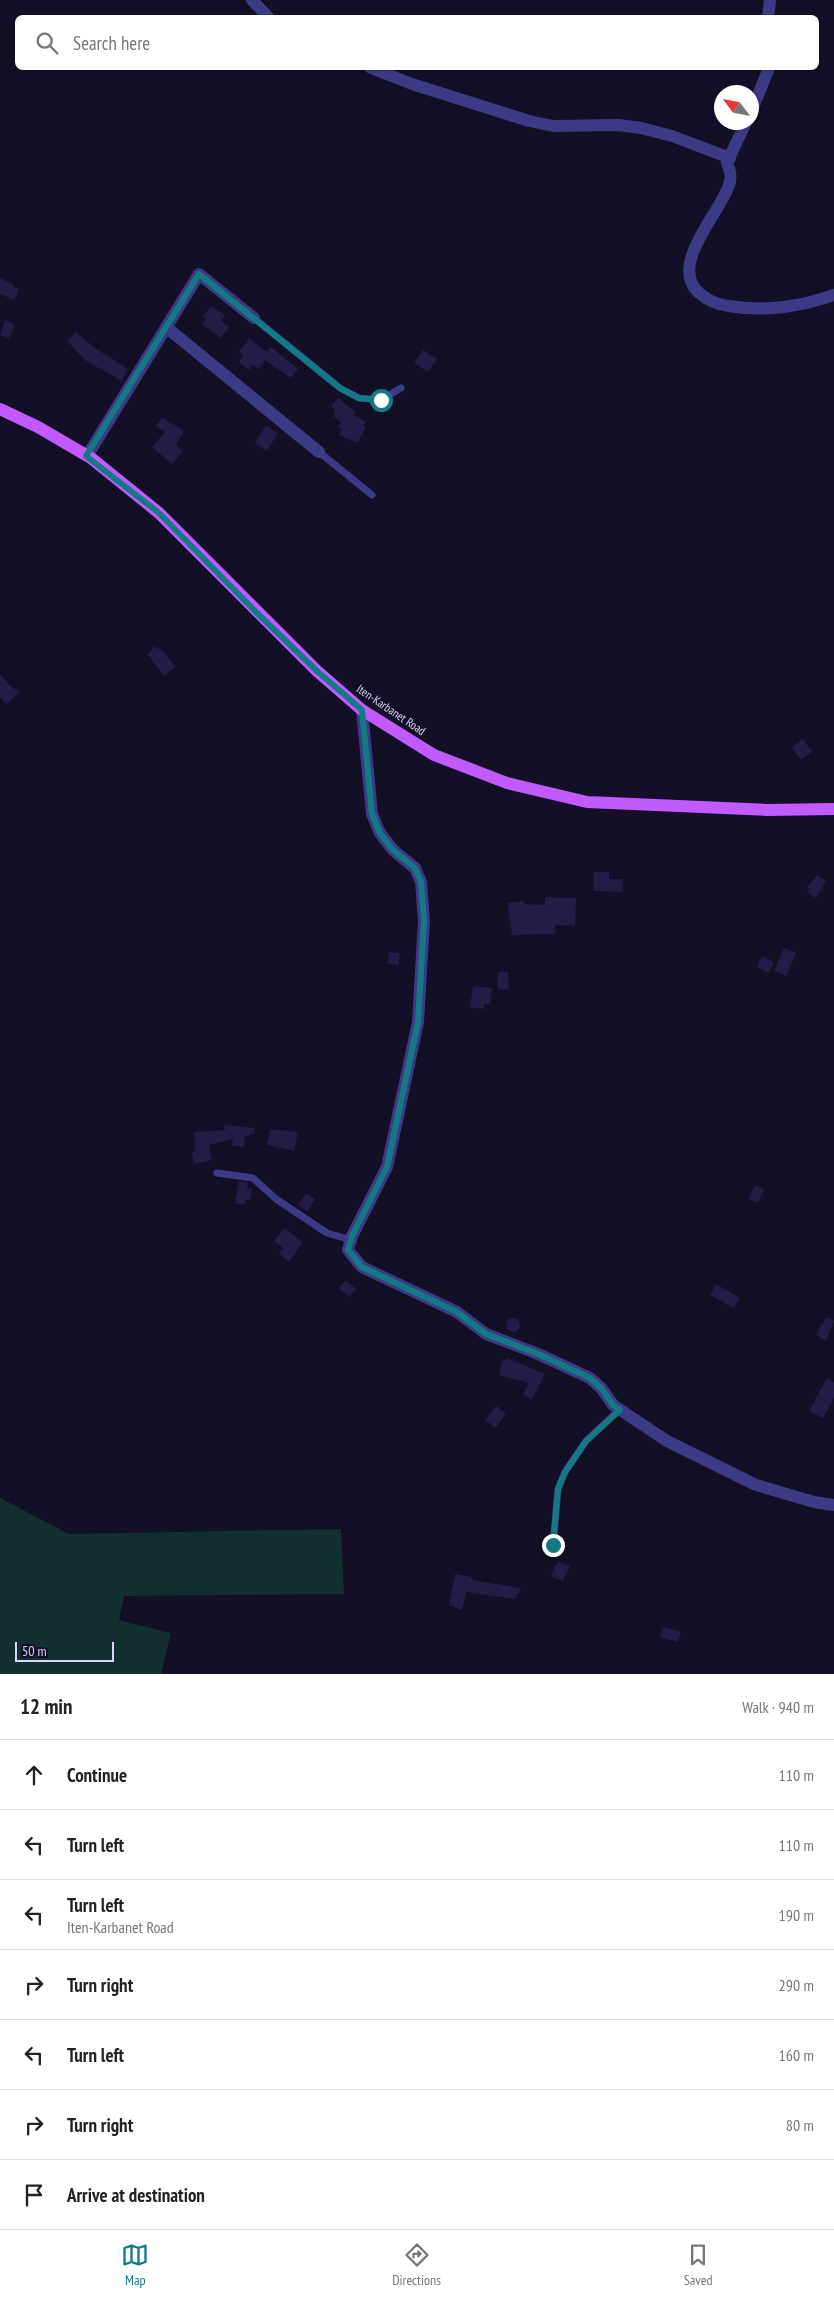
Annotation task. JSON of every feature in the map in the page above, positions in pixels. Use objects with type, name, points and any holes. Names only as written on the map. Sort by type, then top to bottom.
[{"type":"main road","name":"Iten-Karbanet Road","points":[[0,409],[38,427],[86,456],[159,513],[317,671],[362,710],[434,755],[507,783],[587,802],[768,810],[834,809]]},
{"type":"street","points":[[252,0],[266,15]]},
{"type":"street","points":[[768,15],[770,0]]},
{"type":"street","points":[[376,70],[412,84],[553,126],[618,125],[641,128],[672,136],[730,158]]},
{"type":"street","points":[[759,93],[768,70]]},
{"type":"street","points":[[742,130],[727,163],[731,172],[729,185],[695,247],[688,269],[693,288],[705,298],[722,305],[746,309],[814,302],[834,295]]},
{"type":"street","points":[[86,456],[199,274],[254,318]]},
{"type":"street","points":[[166,327],[319,452]]},
{"type":"street","points":[[362,710],[372,814],[380,833],[393,850],[415,868],[421,882],[424,921],[418,1022],[387,1167],[351,1240],[348,1250],[362,1267],[457,1312],[486,1334],[536,1353],[590,1378],[602,1389],[613,1405],[667,1441],[756,1485],[814,1502],[834,1505]]},
{"type":"lane","points":[[254,318],[340,388],[359,398],[381,400],[401,388]]},
{"type":"lane","points":[[319,452],[372,495]]},
{"type":"lane","points":[[218,1173],[253,1178],[276,1198],[327,1233],[351,1240]]},
{"type":"lane","points":[[553,1545],[558,1489],[565,1472],[586,1441],[620,1410]]},
{"type":"green space","points":[[0,1498],[69,1534],[341,1529],[344,1594],[124,1596],[119,1620],[171,1633],[161,1674],[0,1674]]},
{"type":"building","points":[[0,278],[19,289],[14,300],[0,294]]},
{"type":"building","points":[[211,306],[225,315],[221,321],[229,327],[221,338],[202,324],[206,319],[203,317]]},
{"type":"building","points":[[5,320],[15,325],[9,338],[0,335]]},
{"type":"building","points":[[76,332],[95,348],[128,369],[122,381],[86,361],[67,341]]},
{"type":"building","points":[[249,338],[267,352],[271,347],[298,369],[291,378],[265,360],[259,369],[253,365],[249,370],[239,362],[243,356],[239,352]]},
{"type":"building","points":[[423,350],[437,359],[428,372],[414,363]]},
{"type":"building","points":[[338,398],[356,412],[354,415],[366,422],[363,426],[366,428],[357,443],[339,435],[342,430],[338,427],[341,422],[333,416],[335,410],[331,406]]},
{"type":"building","points":[[162,417],[184,431],[176,445],[183,451],[172,464],[152,447],[165,432],[156,426]]},
{"type":"building","points":[[266,425],[278,433],[267,451],[255,443]]},
{"type":"building","points":[[154,646],[164,652],[175,667],[164,676],[148,655]]},
{"type":"building","points":[[0,674],[10,686],[20,692],[6,704],[0,697]]},
{"type":"building","points":[[803,739],[812,752],[801,760],[792,747]]},
{"type":"building","points":[[594,872],[609,872],[609,879],[623,879],[622,892],[594,891]]},
{"type":"building","points":[[817,875],[826,881],[816,898],[807,892],[809,889],[807,888]]},
{"type":"building","points":[[545,897],[576,898],[575,926],[555,925],[555,934],[512,935],[508,903],[523,901],[524,904],[545,905]]},
{"type":"building","points":[[784,948],[796,953],[786,976],[774,971]]},
{"type":"building","points":[[389,952],[400,953],[398,965],[388,964]]},
{"type":"building","points":[[762,956],[774,962],[769,973],[757,967]]},
{"type":"building","points":[[498,972],[508,972],[509,989],[498,990]]},
{"type":"building","points":[[473,986],[492,988],[490,1004],[484,1004],[484,1009],[470,1007]]},
{"type":"building","points":[[224,1125],[254,1128],[255,1133],[245,1136],[244,1147],[232,1146],[233,1139],[209,1145],[212,1160],[194,1164],[192,1152],[195,1151],[194,1132],[225,1130]]},
{"type":"building","points":[[270,1129],[298,1132],[294,1151],[267,1145]]},
{"type":"building","points":[[239,1181],[248,1183],[247,1188],[252,1189],[250,1200],[245,1200],[245,1205],[235,1203]]},
{"type":"building","points":[[755,1185],[764,1190],[758,1203],[748,1199]]},
{"type":"building","points":[[306,1193],[315,1199],[307,1211],[298,1205]]},
{"type":"building","points":[[284,1228],[303,1242],[289,1262],[279,1254],[283,1248],[274,1241]]},
{"type":"building","points":[[346,1280],[356,1289],[349,1297],[339,1288]]},
{"type":"building","points":[[716,1284],[740,1298],[734,1308],[710,1295]]},
{"type":"building","points":[[826,1317],[834,1321],[826,1341],[816,1335]]},
{"type":"building","points":[[513,1318],[518,1320],[520,1325],[518,1330],[513,1332],[508,1330],[506,1325],[508,1320]]},
{"type":"building","points":[[507,1358],[545,1374],[532,1400],[523,1394],[529,1383],[499,1375],[503,1359],[506,1360]]},
{"type":"building","points":[[827,1378],[834,1382],[834,1398],[823,1418],[809,1411]]},
{"type":"building","points":[[496,1406],[506,1413],[496,1428],[485,1420]]},
{"type":"building","points":[[558,1561],[570,1566],[563,1581],[551,1576]]},
{"type":"building","points":[[455,1574],[472,1577],[472,1580],[521,1588],[515,1599],[466,1592],[462,1610],[449,1605]]},
{"type":"building","points":[[663,1627],[681,1632],[678,1642],[660,1637]]},
{"type":"route","points":[[381,400],[359,398],[340,388],[199,274],[86,456],[91,458],[159,513],[256,612],[317,671],[362,710],[372,814],[380,833],[393,850],[415,868],[421,882],[424,921],[418,1022],[387,1167],[352,1236],[348,1250],[362,1267],[457,1312],[486,1334],[536,1353],[590,1378],[610,1398],[613,1405],[620,1410],[586,1441],[565,1472],[558,1489],[557,1518],[553,1545]]}]
